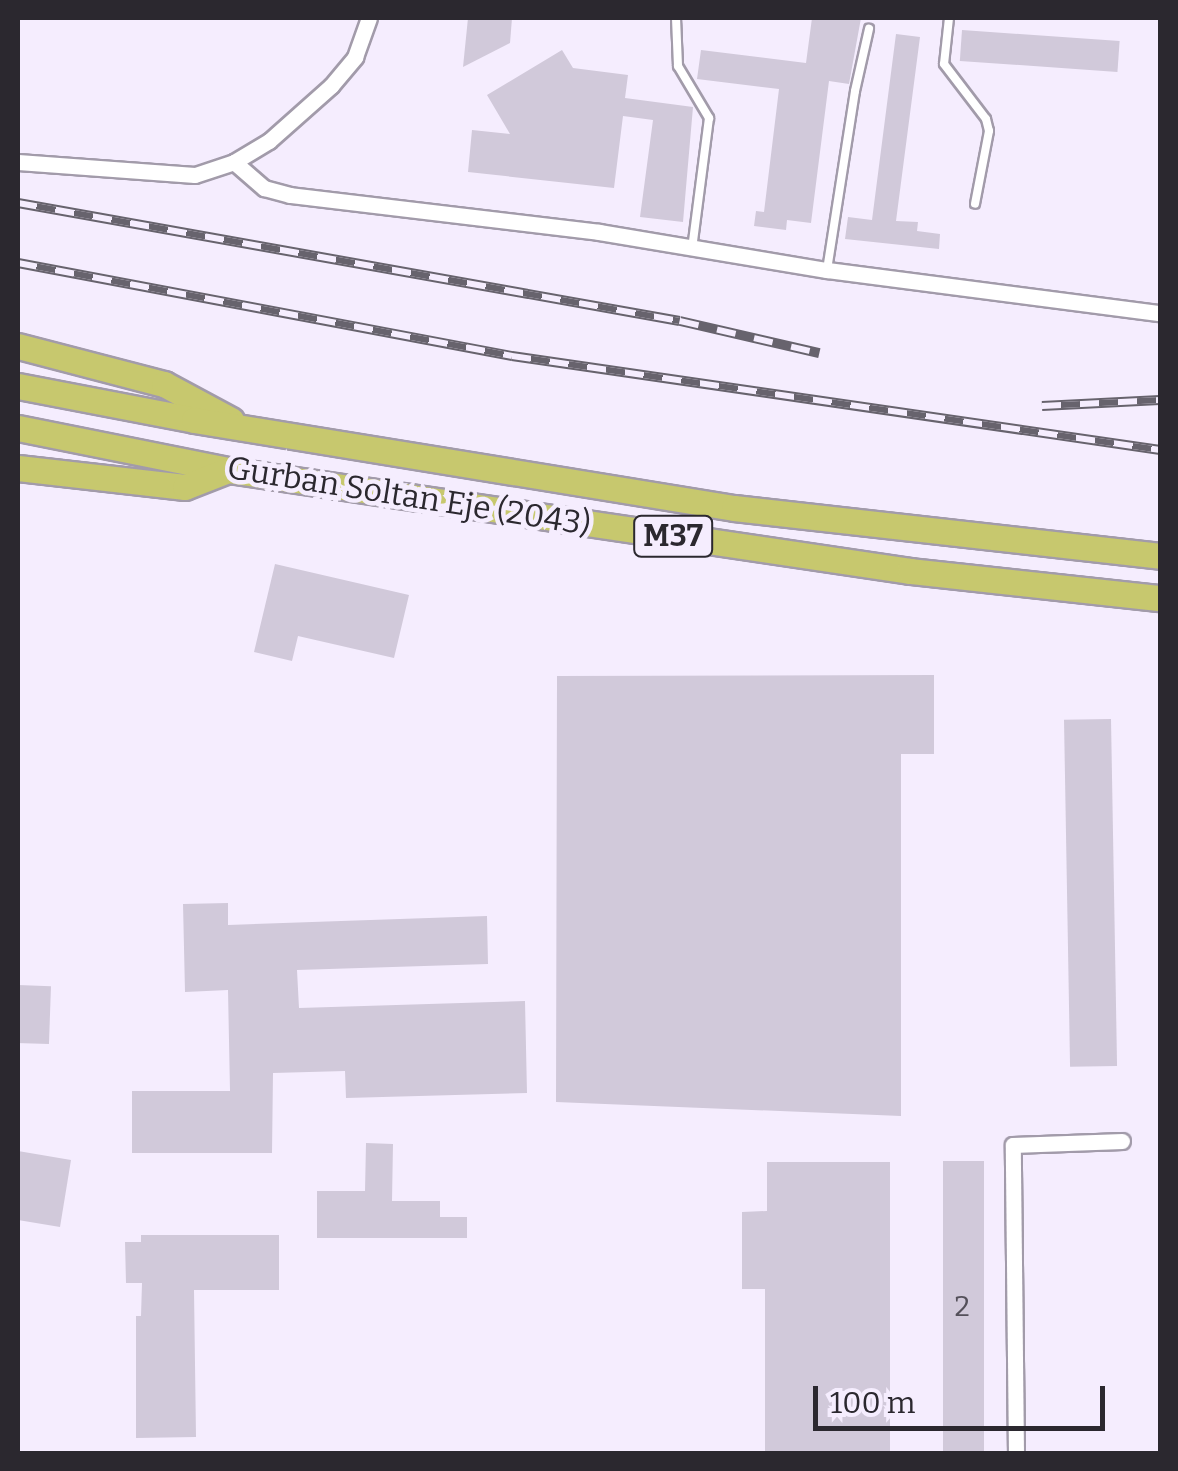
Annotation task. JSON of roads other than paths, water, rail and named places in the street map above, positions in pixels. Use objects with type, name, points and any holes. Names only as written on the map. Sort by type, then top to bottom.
[{"type":"highway","points":[[18,346],[164,384],[248,429]]},
{"type":"highway","name":"Gurban Soltan Eje (2043)","points":[[18,386],[194,420],[734,508],[1160,556]]},
{"type":"highway","name":"Gurban Soltan Eje (2043)","points":[[18,428],[228,470],[910,572],[1160,598]]},
{"type":"highway","points":[[18,468],[185,487],[228,470]]},
{"type":"street","points":[[18,162],[195,175],[234,162],[269,141],[331,86],[355,57],[369,18]]},
{"type":"street","points":[[234,162],[264,188],[290,195],[599,232],[827,270],[1160,314]]},
{"type":"street","points":[[1016,1454],[1013,1145],[1122,1141]]},
{"type":"lane","points":[[676,18],[678,66],[709,118],[692,249]]},
{"type":"lane","points":[[949,18],[944,64],[986,119],[989,132],[975,204]]},
{"type":"lane","points":[[827,270],[855,91],[869,30]]},
{"type":"railway","points":[[18,203],[680,321],[819,353]]},
{"type":"railway","points":[[18,263],[512,356],[1160,450]]},
{"type":"railway","points":[[1042,406],[1160,400]]}]
